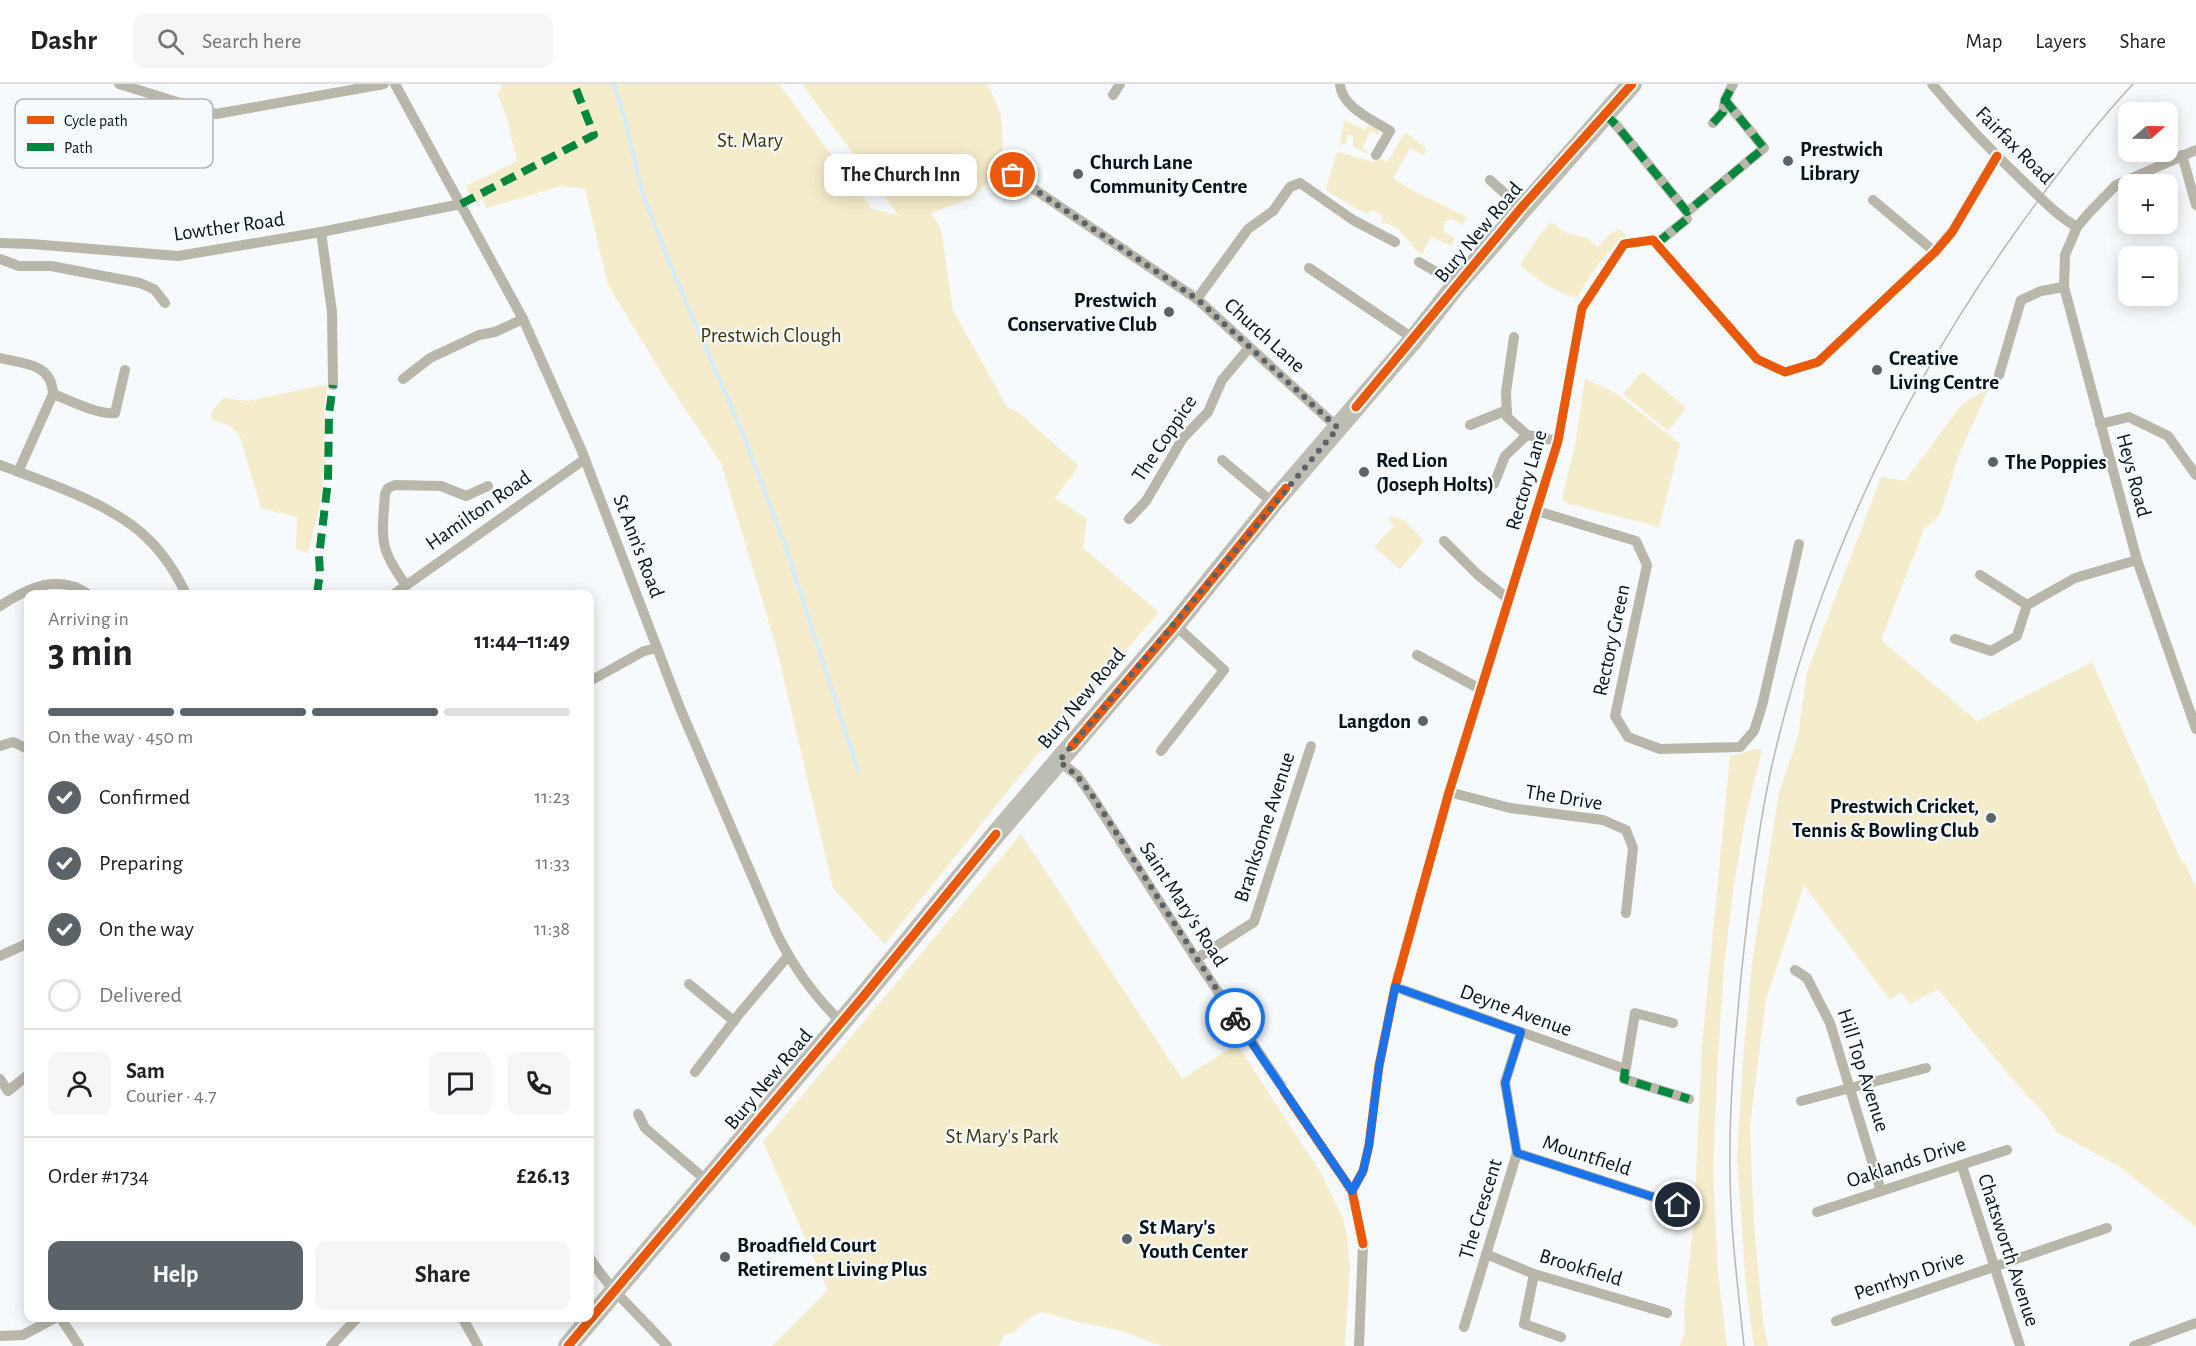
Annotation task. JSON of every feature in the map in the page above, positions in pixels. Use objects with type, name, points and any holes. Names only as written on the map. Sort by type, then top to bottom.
[{"type":"highway","name":"Bury New Road","points":[[594,1314],[996,834],[1175,625],[1273,504],[1414,339],[1456,284],[1630,85]]},
{"type":"highway","name":"Bury New Road","points":[[568,1346],[588,1322]]},
{"type":"street","points":[[119,84],[168,99]]},
{"type":"street","points":[[213,113],[384,84]]},
{"type":"street","name":"St Ann's Road","points":[[395,84],[523,319],[585,459],[657,648],[724,814],[788,956],[822,1003],[841,1022]]},
{"type":"street","points":[[1113,95],[1120,84]]},
{"type":"street","points":[[1340,84],[1340,92],[1349,104],[1390,131],[1376,155]]},
{"type":"street","points":[[1713,123],[1724,112],[1725,100],[1733,84]]},
{"type":"street","name":"Fairfax Road","points":[[1932,84],[1997,156],[2059,216],[2077,227]]},
{"type":"street","points":[[1605,114],[1687,212],[1764,148],[1725,100]]},
{"type":"street","name":"Heys Road","points":[[2196,150],[2116,185],[2077,227],[2065,255],[2064,287],[2137,560],[2196,729]]},
{"type":"street","points":[[2182,155],[2196,205]]},
{"type":"street","points":[[1687,219],[1656,244],[1757,359],[1785,372],[1818,362],[1935,252],[1952,232],[1997,156]]},
{"type":"street","name":"Church Lane","points":[[1013,175],[1197,299],[1338,428]]},
{"type":"street","points":[[1490,180],[1521,208]]},
{"type":"street","points":[[1197,299],[1248,230],[1273,211],[1290,187],[1299,183],[1353,220],[1395,242]]},
{"type":"street","points":[[1873,200],[1935,252]]},
{"type":"street","name":"Lowther Road","points":[[0,243],[178,256],[321,232],[461,204]]},
{"type":"street","points":[[321,232],[330,290],[333,385]]},
{"type":"street","name":"Rectory Lane","points":[[1352,1191],[1363,1171],[1369,1145],[1379,1066],[1395,987],[1449,792],[1558,441],[1582,308],[1624,243],[1653,240],[1656,244]]},
{"type":"street","points":[[0,259],[20,266],[51,266],[140,283],[154,289],[165,303]]},
{"type":"street","points":[[1419,262],[1456,284]]},
{"type":"street","points":[[1309,268],[1414,339]]},
{"type":"street","points":[[1999,375],[2021,300],[2041,291],[2064,287]]},
{"type":"street","points":[[403,379],[430,358],[479,335],[495,332],[523,319]]},
{"type":"street","points":[[1514,337],[1506,392],[1507,417],[1527,435],[1558,441]]},
{"type":"street","name":"The Coppice","points":[[1129,519],[1146,501],[1183,438],[1208,412],[1222,380],[1250,348]]},
{"type":"street","points":[[0,358],[43,370],[52,382],[52,394],[18,472]]},
{"type":"street","points":[[52,394],[96,410],[115,412],[125,370]]},
{"type":"street","points":[[1470,425],[1507,410]]},
{"type":"street","points":[[2100,424],[2129,417],[2168,435],[2196,475]]},
{"type":"street","points":[[1494,484],[1505,456],[1527,435]]},
{"type":"street","name":"Hamilton Road","points":[[399,590],[585,459]]},
{"type":"street","points":[[1222,460],[1273,504]]},
{"type":"street","points":[[0,465],[72,493],[119,516],[147,537],[175,572],[184,590]]},
{"type":"street","points":[[406,585],[392,567],[382,542],[385,494],[388,488],[395,485],[441,486],[466,496],[488,486]]},
{"type":"street","name":"Rectory Green","points":[[1537,511],[1636,541],[1647,566],[1615,716],[1628,737],[1660,749],[1740,747],[1754,731],[1762,706],[1799,544]]},
{"type":"street","points":[[1444,541],[1477,574],[1508,599]]},
{"type":"street","points":[[1955,639],[1991,651],[2017,636],[2027,605],[2075,578],[2137,560]]},
{"type":"street","points":[[1980,575],[2027,605]]},
{"type":"street","points":[[28,590],[42,584],[58,582],[80,590]]},
{"type":"street","points":[[0,606],[24,592]]},
{"type":"street","points":[[1161,751],[1224,670],[1175,625]]},
{"type":"street","points":[[594,679],[644,651],[657,648]]},
{"type":"street","points":[[1417,655],[1480,689]]},
{"type":"street","points":[[0,746],[13,742],[24,746]]},
{"type":"street","name":"Branksome Avenue","points":[[1196,959],[1254,922],[1311,746]]},
{"type":"street","name":"Saint Mary's Road","points":[[1059,761],[1077,776],[1092,795],[1196,959],[1352,1191]]},
{"type":"street","name":"The Drive","points":[[1449,792],[1510,808],[1603,820],[1626,830],[1633,848],[1626,913]]},
{"type":"street","points":[[0,956],[24,945]]},
{"type":"street","points":[[695,1072],[788,956]]},
{"type":"street","name":"Hill Top Avenue","points":[[1795,970],[1807,978],[1830,1023],[1881,1191]]},
{"type":"street","points":[[688,984],[734,1021]]},
{"type":"street","name":"Deyne Avenue","points":[[1395,987],[1625,1069]]},
{"type":"street","points":[[1673,1023],[1635,1013],[1624,1079],[1689,1099]]},
{"type":"street","name":"The Crescent","points":[[1464,1327],[1517,1153],[1505,1083],[1521,1032]]},
{"type":"street","points":[[1801,1101],[1926,1068]]},
{"type":"street","points":[[0,1079],[4,1093],[24,1078]]},
{"type":"street","points":[[638,1114],[645,1128],[707,1181]]},
{"type":"street","name":"Oaklands Drive","points":[[1817,1212],[2007,1150]]},
{"type":"street","name":"Mountfield","points":[[1517,1153],[1678,1205]]},
{"type":"street","name":"Chatsworth Avenue","points":[[1962,1166],[2020,1346]]},
{"type":"street","points":[[1352,1191],[1363,1244],[1359,1346]]},
{"type":"street","name":"Penrhyn Drive","points":[[1836,1321],[2107,1228]]},
{"type":"street","name":"Brookfield","points":[[1485,1254],[1534,1274],[1667,1313]]},
{"type":"street","points":[[594,1263],[614,1290],[643,1318],[667,1346]]},
{"type":"street","points":[[1534,1274],[1524,1324],[1561,1337]]},
{"type":"street","points":[[0,1336],[23,1335],[48,1322]]},
{"type":"street","points":[[62,1322],[79,1346]]},
{"type":"street","points":[[331,1346],[353,1322]]},
{"type":"street","points":[[465,1322],[477,1346]]},
{"type":"street","points":[[2134,1346],[2196,1323]]},
{"type":"green space","points":[[499,84],[779,84],[872,209],[898,215],[802,84],[988,84],[1001,115],[1003,144],[998,172],[972,198],[931,213],[941,229],[953,310],[1007,407],[1018,412],[1079,466],[1055,498],[1087,519],[1083,548],[1159,612],[1037,755],[885,944],[833,888],[776,646],[721,463],[664,377],[608,285],[585,189],[561,186],[487,208],[483,199],[472,202],[466,186],[517,161],[507,119],[497,93],[502,89]]},
{"type":"green space","points":[[1344,120],[1365,130],[1370,121],[1379,129],[1378,135],[1370,131],[1362,148],[1368,152],[1353,147],[1353,136],[1348,135],[1346,143],[1340,145]]},
{"type":"green space","points":[[1405,132],[1427,149],[1423,155],[1410,148],[1393,178],[1408,188],[1467,217],[1463,225],[1451,219],[1444,222],[1444,232],[1455,238],[1452,246],[1431,237],[1422,255],[1394,226],[1381,223],[1382,215],[1371,209],[1368,215],[1326,189],[1336,154],[1340,152],[1372,162],[1380,158],[1387,163]]},
{"type":"green space","points":[[1551,222],[1564,232],[1587,238],[1598,247],[1618,229],[1624,232],[1626,237],[1604,257],[1577,298],[1547,285],[1520,265]]},
{"type":"green space","points":[[1642,371],[1686,408],[1668,431],[1623,394]]},
{"type":"green space","points":[[1585,379],[1616,393],[1680,444],[1659,527],[1566,503],[1562,499],[1575,445]]},
{"type":"green space","points":[[328,384],[324,407],[325,460],[321,500],[308,553],[296,549],[297,517],[261,508],[240,437],[232,427],[211,419],[212,411],[224,398],[248,401]]},
{"type":"green space","points":[[1989,388],[1960,452],[1940,515],[1924,529],[1881,640],[1977,721],[2092,662],[2182,863],[2185,862],[2196,888],[2196,1227],[2120,1167],[2058,1133],[1938,989],[1910,1004],[1901,992],[1890,1000],[1804,885],[1766,999],[1750,1126],[1754,1225],[1763,1322],[1768,1346],[1754,1346],[1746,1287],[1737,1158],[1743,1058],[1752,963],[1779,792],[1798,737],[1807,672],[1881,477],[1905,481],[1962,404]]},
{"type":"green space","points":[[1391,516],[1404,520],[1424,541],[1400,569],[1374,547],[1394,526],[1389,519]]},
{"type":"green space","points":[[1756,749],[1762,750],[1745,820],[1733,891],[1724,966],[1718,1055],[1713,1172],[1718,1273],[1727,1346],[1680,1346],[1685,1331],[1684,1310],[1694,1218],[1702,1045],[1730,756]]},
{"type":"green space","name":"St Mary's Park","points":[[1021,834],[1182,1079],[1237,1044],[1321,1173],[1343,1218],[1347,1238],[1350,1266],[1345,1346],[1162,1346],[1118,1330],[1041,1312],[1027,1320],[1013,1333],[1004,1335],[999,1346],[772,1346],[828,1290],[763,1142]]},
{"type":"waterway","points":[[614,84],[643,195],[674,274],[741,429],[784,542],[858,770]]},
{"type":"tram line","points":[[1744,1346],[1730,1191],[1733,1073],[1744,952],[1757,850],[1770,774],[1788,701],[1810,630],[1836,560],[1865,492],[1933,360],[1972,296],[2056,176],[2133,84]]},
{"type":"marked path","points":[[461,204],[594,135],[574,84]]},
{"type":"marked path","points":[[1713,123],[1723,112],[1725,100],[1733,84]]},
{"type":"marked path","points":[[1605,114],[1687,212],[1764,148],[1725,100]]},
{"type":"marked path","points":[[1656,244],[1687,219]]},
{"type":"marked path","points":[[318,590],[319,556],[328,481],[329,414],[333,385]]},
{"type":"marked path","points":[[1625,1069],[1624,1079],[1689,1099]]},
{"type":"cycle path","points":[[1356,407],[1521,208],[1632,84]]},
{"type":"cycle path","points":[[1352,1191],[1363,1171],[1369,1145],[1379,1066],[1395,987],[1449,792],[1558,441],[1582,308],[1624,244],[1653,240],[1757,359],[1785,372],[1818,362],[1935,252],[1952,232],[1997,156]]},
{"type":"cycle path","points":[[1072,746],[1175,625],[1286,488]]},
{"type":"cycle path","points":[[594,1315],[862,998],[996,834]]},
{"type":"cycle path","points":[[1284,1091],[1352,1191],[1363,1244]]},
{"type":"cycle path","points":[[568,1346],[588,1322]]},
{"type":"way so far","points":[[1013,175],[1197,299],[1338,428],[1059,761],[1077,776],[1092,795],[1235,1018]]},
{"type":"place","name":"Prestwich Library","points":[[1788,161]]},
{"type":"place","name":"Church Lane Community Centre","points":[[1078,174]]},
{"type":"place","name":"The Church Inn","points":[[1013,175]]},
{"type":"place","name":"Prestwich Conservative Club","points":[[1169,312]]},
{"type":"place","name":"Creative Living Centre","points":[[1877,370]]},
{"type":"place","name":"The Poppies","points":[[1993,462]]},
{"type":"place","name":"Red Lion (Joseph Holts)","points":[[1364,472]]},
{"type":"place","name":"Langdon","points":[[1423,721]]},
{"type":"place","name":"Prestwich Cricket, Tennis & Bowling Club","points":[[1991,818]]},
{"type":"place","name":"St Mary's Youth Center","points":[[1127,1239]]},
{"type":"place","name":"Broadfield Court Retirement Living Plus","points":[[725,1257]]},
{"type":"route","points":[[1235,1018],[1352,1191],[1363,1171],[1369,1145],[1379,1066],[1395,987],[1521,1032],[1505,1083],[1517,1153],[1678,1205]]},
{"type":"park label","name":"St. Mary","points":[[750,140]]},
{"type":"park label","name":"Prestwich Clough","points":[[771,335]]}]
